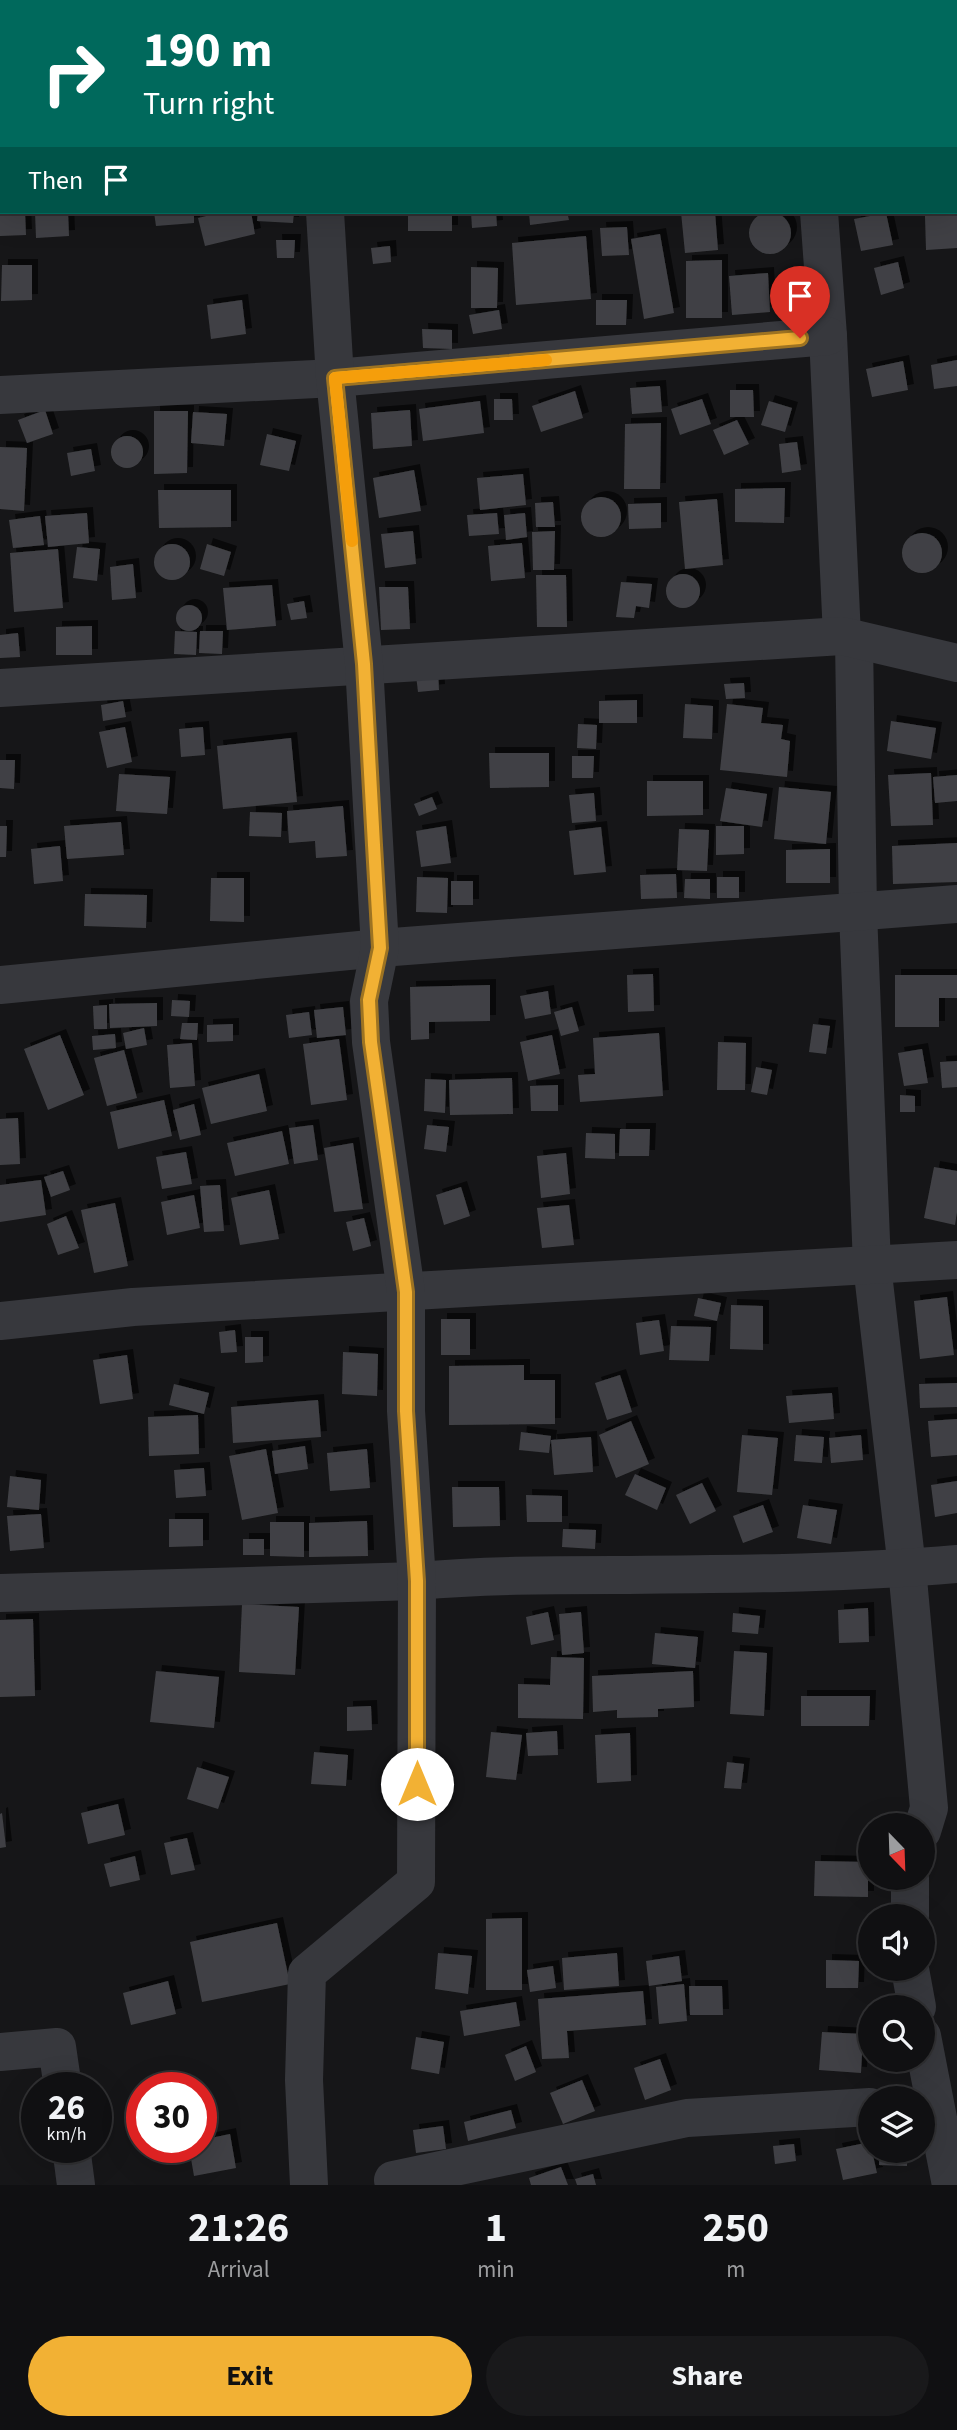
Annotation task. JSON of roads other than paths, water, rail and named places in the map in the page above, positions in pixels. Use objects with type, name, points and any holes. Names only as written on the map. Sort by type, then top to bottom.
[{"type":"street","points":[[309,2185],[304,2080],[307,1973],[416,1882],[417,1581],[406,1411],[406,1292],[371,1042],[369,1000],[380,948],[364,664],[335,378],[325,214]]},
{"type":"street","points":[[819,214],[848,637],[872,1265],[907,1568],[927,1813]]},
{"type":"street","points":[[0,395],[335,378],[828,336]]},
{"type":"street","points":[[0,688],[364,664],[848,637],[957,663]]},
{"type":"street","points":[[0,985],[380,948],[957,904]]},
{"type":"street","points":[[0,1321],[132,1307],[957,1260]]},
{"type":"street","points":[[0,1593],[417,1581],[473,1576],[740,1574],[957,1564]]},
{"type":"street","points":[[0,2052],[57,2046],[61,2072]]},
{"type":"street","points":[[931,2072],[951,2185]]},
{"type":"street","points":[[384,2183],[687,2118],[858,2107]]},
{"type":"street","points":[[73,2163],[76,2185]]}]
